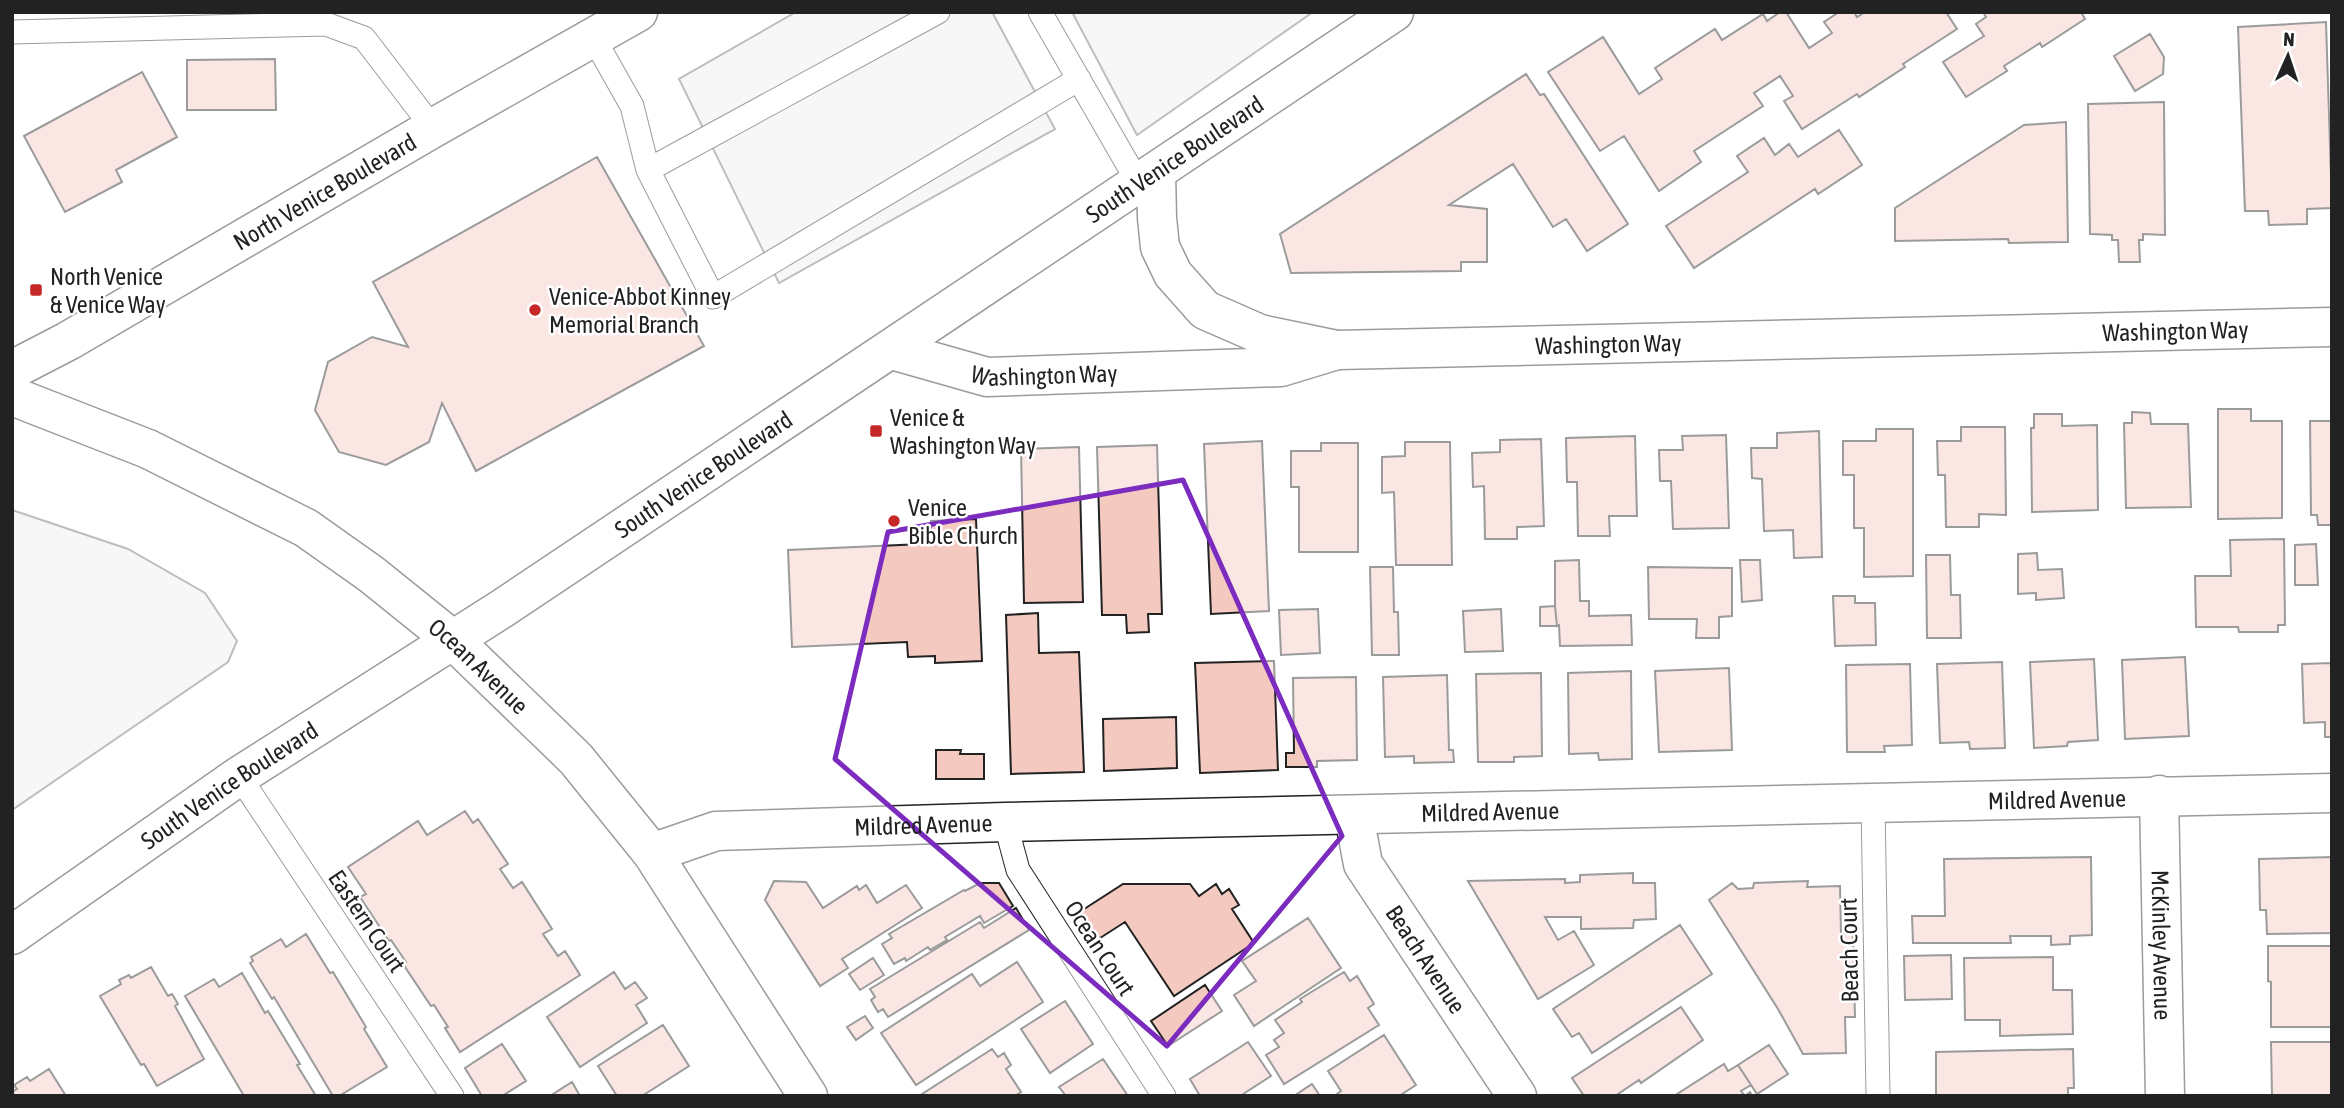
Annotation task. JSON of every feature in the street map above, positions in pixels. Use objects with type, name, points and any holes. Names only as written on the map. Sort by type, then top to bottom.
[{"type":"street","name":"North Venice Boulevard","points":[[12,370],[68,341],[638,12]]},
{"type":"street","name":"South Venice Boulevard","points":[[12,935],[239,776],[453,640],[892,350],[1394,12]]},
{"type":"street","points":[[1148,179],[1160,247],[1173,274],[1205,310],[1260,334],[1337,350]]},
{"type":"street","name":"Washington Way","points":[[892,350],[987,377],[1281,367],[1337,350],[2332,327]]},
{"type":"street","name":"Ocean Avenue","points":[[12,396],[148,449],[306,528],[371,574],[453,640],[576,759],[652,853],[808,1096]]},
{"type":"street","name":"Mildred Avenue","points":[[652,853],[716,831],[1004,822],[2332,793]]},
{"type":"street","name":"McKinley Avenue","points":[[2160,796],[2165,1096]]},
{"type":"street","name":"Beach Avenue","points":[[1354,816],[1363,864],[1517,1096]]},
{"type":"lane","points":[[648,170],[938,12]]},
{"type":"lane","points":[[1040,12],[1079,79],[1148,179]]},
{"type":"lane","points":[[12,32],[326,24],[363,38],[433,128]]},
{"type":"lane","points":[[593,37],[632,106],[648,170],[713,297],[1079,79]]},
{"type":"lane","name":"Eastern Court","points":[[239,776],[441,1092]]},
{"type":"lane","name":"Beach Court","points":[[1873,804],[1878,1096]]},
{"type":"lane","name":"Ocean Court","points":[[1004,822],[1018,870],[1164,1096]]},
{"type":"highlighted area","points":[[1183,480],[1342,836],[1167,1046],[835,759],[888,532]]},
{"type":"shaded area","points":[[796,12],[992,12],[1055,129],[779,283],[679,79]]},
{"type":"shaded area","points":[[1072,12],[1313,12],[1137,135]]},
{"type":"shaded area","points":[[12,510],[128,549],[205,593],[237,641],[228,662],[12,810]]},
{"type":"building","points":[[1780,12],[1786,12],[1809,48],[1832,33],[1824,22],[1839,12],[1854,12],[1857,17],[1865,12],[1946,12],[1957,29],[1859,97],[1857,94],[1802,129],[1784,101],[1793,96],[1780,76],[1754,93],[1763,106],[1694,151],[1701,162],[1659,191],[1624,136],[1600,151],[1548,72],[1603,37],[1639,94],[1662,79],[1655,68],[1715,29],[1722,40],[1763,14],[1767,21]]},
{"type":"building","points":[[1983,12],[2081,12],[2085,19],[2042,47],[2040,43],[2004,66],[2007,71],[1966,97],[1943,62],[1984,36],[1976,24],[1986,17]]},
{"type":"building","points":[[2326,22],[2332,208],[2307,209],[2307,224],[2269,225],[2268,211],[2245,211],[2238,27]]},
{"type":"building","points":[[2150,34],[2164,57],[2163,74],[2135,91],[2114,56]]},
{"type":"building","points":[[275,59],[276,110],[187,110],[187,60]]},
{"type":"building","points":[[142,72],[177,137],[116,170],[122,182],[65,212],[24,136]]},
{"type":"building","points":[[1526,74],[1540,95],[1544,94],[1628,224],[1587,251],[1566,219],[1553,227],[1513,164],[1449,205],[1487,209],[1487,262],[1461,262],[1461,271],[1291,273],[1280,234]]},
{"type":"building","points":[[2164,102],[2165,235],[2143,234],[2143,240],[2139,240],[2140,262],[2119,262],[2118,240],[2112,240],[2112,235],[2090,234],[2088,104]]},
{"type":"building","points":[[2066,122],[2068,242],[2009,243],[2008,239],[1895,241],[1895,208],[2024,125]]},
{"type":"building","points":[[1839,130],[1862,165],[1818,194],[1815,189],[1694,268],[1666,226],[1748,172],[1737,156],[1764,138],[1775,155],[1789,144],[1798,157]]},
{"type":"building","name":"Venice-Abbot Kinney Memorial Branch","points":[[597,157],[704,346],[476,471],[442,403],[429,442],[386,465],[339,452],[315,410],[328,362],[372,337],[408,347],[373,282]]},
{"type":"building","points":[[2218,409],[2251,409],[2251,421],[2282,421],[2282,518],[2218,519]]},
{"type":"building","points":[[2132,412],[2150,413],[2151,424],[2188,424],[2191,507],[2126,508],[2124,423],[2132,423]]},
{"type":"building","points":[[2034,414],[2062,414],[2062,426],[2097,425],[2098,510],[2032,512],[2031,428],[2034,428]]},
{"type":"building","points":[[2310,421],[2332,421],[2332,525],[2318,525],[2317,515],[2311,515]]},
{"type":"building","points":[[1961,427],[2005,427],[2006,515],[1979,514],[1979,527],[1946,527],[1945,475],[1938,475],[1937,441],[1961,441]]},
{"type":"building","points":[[1876,429],[1913,429],[1913,576],[1864,577],[1864,528],[1854,528],[1854,475],[1843,475],[1843,441],[1876,441]]},
{"type":"building","points":[[1819,431],[1822,557],[1794,558],[1793,530],[1764,531],[1762,479],[1752,478],[1751,448],[1777,448],[1777,433]]},
{"type":"building","points":[[1726,435],[1729,528],[1673,529],[1671,481],[1660,481],[1659,450],[1683,450],[1682,436]]},
{"type":"building","points":[[1635,436],[1637,516],[1609,516],[1610,536],[1578,536],[1577,482],[1567,482],[1566,438]]},
{"type":"building","points":[[1541,439],[1544,526],[1517,527],[1517,539],[1485,539],[1484,486],[1473,487],[1472,453],[1500,452],[1500,440]]},
{"type":"building","points":[[1262,441],[1269,611],[1211,614],[1204,444]]},
{"type":"building","points":[[1405,442],[1450,442],[1452,565],[1396,565],[1394,492],[1382,493],[1382,457],[1405,456]]},
{"type":"building","points":[[1321,443],[1358,443],[1358,552],[1299,552],[1299,487],[1291,487],[1291,451],[1321,451]]},
{"type":"building","points":[[1157,445],[1162,614],[1148,614],[1149,632],[1127,633],[1126,615],[1102,615],[1097,447]]},
{"type":"building","points":[[1079,447],[1083,602],[1024,603],[1021,449]]},
{"type":"building","points":[[976,519],[982,661],[935,663],[935,656],[908,657],[907,642],[792,647],[788,550],[922,544],[921,533],[931,532],[931,521]]},
{"type":"building","points":[[2284,539],[2285,625],[2278,625],[2278,632],[2239,632],[2238,627],[2196,627],[2195,576],[2231,576],[2230,540]]},
{"type":"building","points":[[2316,544],[2318,585],[2295,585],[2295,545]]},
{"type":"building","points":[[2037,553],[2038,570],[2062,569],[2064,598],[2036,600],[2036,593],[2018,594],[2018,554]]},
{"type":"building","points":[[1926,555],[1950,555],[1951,595],[1960,595],[1961,638],[1927,638]]},
{"type":"building","points":[[1579,560],[1580,601],[1589,601],[1589,616],[1631,615],[1632,645],[1560,646],[1555,606],[1555,561]]},
{"type":"building","points":[[1740,560],[1760,560],[1762,600],[1742,602]]},
{"type":"building","points":[[1370,567],[1393,567],[1399,655],[1372,655]]},
{"type":"building","points":[[1648,567],[1732,568],[1732,616],[1719,617],[1719,638],[1696,638],[1697,619],[1649,619]]},
{"type":"building","points":[[1833,596],[1855,596],[1855,603],[1875,603],[1876,645],[1835,646]]},
{"type":"building","points":[[1555,606],[1557,626],[1540,626],[1540,607]]},
{"type":"building","points":[[1318,609],[1320,653],[1281,655],[1279,610]]},
{"type":"building","points":[[1501,609],[1503,651],[1465,652],[1463,611]]},
{"type":"building","points":[[1038,613],[1039,653],[1079,652],[1084,772],[1011,774],[1006,615]]},
{"type":"building","points":[[2185,657],[2189,736],[2125,739],[2122,660]]},
{"type":"building","points":[[2094,659],[2098,740],[2068,742],[2067,746],[2034,748],[2030,662]]},
{"type":"building","points":[[1274,661],[1278,770],[1200,773],[1195,663]]},
{"type":"building","points":[[2002,662],[2005,748],[1970,749],[1969,742],[1940,743],[1937,664]]},
{"type":"building","points":[[2332,663],[2332,737],[2325,737],[2325,722],[2304,723],[2302,664]]},
{"type":"building","points":[[1910,664],[1912,745],[1884,746],[1885,752],[1847,752],[1846,665]]},
{"type":"building","points":[[1729,668],[1732,750],[1659,752],[1655,671]]},
{"type":"building","points":[[1631,671],[1632,759],[1599,760],[1598,753],[1569,754],[1568,673]]},
{"type":"building","points":[[1541,673],[1542,756],[1514,757],[1514,762],[1478,762],[1476,674]]},
{"type":"building","points":[[1447,675],[1449,750],[1453,750],[1454,762],[1414,763],[1414,756],[1385,757],[1383,677]]},
{"type":"building","points":[[1356,677],[1357,760],[1317,761],[1317,767],[1286,767],[1286,753],[1294,753],[1293,678]]},
{"type":"building","points":[[1176,717],[1177,768],[1104,771],[1103,719]]},
{"type":"building","points":[[936,750],[984,754],[984,779],[936,779]]},
{"type":"building","points":[[465,811],[473,823],[478,819],[508,864],[500,869],[513,888],[522,882],[552,929],[543,934],[558,956],[565,951],[580,975],[460,1052],[434,1005],[431,1006],[403,964],[406,962],[360,897],[366,894],[348,867],[418,821],[427,835]]},
{"type":"building","points":[[2091,857],[2092,935],[2070,936],[2070,944],[2051,945],[2051,936],[2010,936],[2011,943],[1913,943],[1912,916],[1945,916],[1944,859]]},
{"type":"building","points":[[2332,857],[2332,933],[2267,934],[2266,910],[2260,910],[2259,859]]},
{"type":"building","points":[[1633,873],[1633,883],[1655,883],[1656,919],[1634,920],[1633,928],[1581,929],[1581,917],[1545,917],[1558,940],[1574,931],[1594,965],[1538,999],[1468,881],[1565,879],[1565,883],[1580,882],[1580,875]]},
{"type":"building","points":[[774,881],[806,882],[823,908],[857,886],[859,890],[866,885],[877,903],[906,885],[922,908],[842,959],[848,968],[820,986],[765,900]]},
{"type":"building","points":[[1808,881],[1807,887],[1840,886],[1841,934],[1853,934],[1855,1017],[1845,1017],[1846,1053],[1803,1054],[1778,1009],[1709,900],[1732,883],[1738,889],[1753,888],[1754,883]]},
{"type":"building","points":[[980,883],[999,883],[1013,906],[984,923],[980,916],[945,937],[947,940],[930,950],[928,947],[906,961],[905,958],[894,964],[882,944],[892,938],[889,934]]},
{"type":"building","points":[[1123,884],[1190,884],[1199,896],[1216,884],[1222,894],[1229,889],[1239,905],[1232,909],[1254,943],[1174,996],[1125,922],[1097,940],[1078,913]]},
{"type":"building","points":[[1016,908],[1029,930],[888,1017],[883,1009],[878,1012],[871,1000],[875,997],[870,989],[980,922],[984,928]]},
{"type":"building","points":[[1308,918],[1341,968],[1254,1026],[1234,995],[1256,981],[1242,961]]},
{"type":"building","points":[[1680,925],[1712,974],[1592,1053],[1579,1033],[1572,1037],[1553,1009]]},
{"type":"building","points":[[306,934],[330,973],[333,972],[387,1067],[339,1096],[333,1096],[274,997],[272,999],[250,963],[253,961],[251,957],[281,939],[286,947]]},
{"type":"building","points":[[2268,946],[2332,946],[2332,1027],[2271,1027]]},
{"type":"building","points":[[1951,955],[1952,999],[1905,1000],[1904,956]]},
{"type":"building","points":[[2053,957],[2053,990],[2072,990],[2073,1034],[2000,1036],[2000,1020],[1965,1020],[1964,958]]},
{"type":"building","points":[[873,958],[884,975],[860,990],[849,974]]},
{"type":"building","points":[[1017,962],[1043,1002],[916,1085],[881,1033],[972,974],[980,986]]},
{"type":"building","points":[[151,967],[168,996],[172,994],[178,1004],[175,1006],[204,1059],[157,1086],[144,1064],[141,1065],[100,996],[121,984],[119,980],[129,975],[131,978]]},
{"type":"building","points":[[614,972],[625,989],[635,982],[647,998],[636,1005],[647,1023],[580,1067],[547,1017]]},
{"type":"building","points":[[1344,972],[1350,981],[1357,976],[1374,1004],[1368,1008],[1379,1025],[1284,1084],[1266,1055],[1279,1047],[1274,1040],[1284,1033],[1275,1020],[1302,1002],[1300,999]]},
{"type":"building","points":[[242,973],[265,1013],[268,1011],[300,1064],[297,1065],[316,1096],[244,1096],[185,996],[214,979],[219,987]]},
{"type":"building","points":[[1205,985],[1222,1011],[1168,1046],[1151,1021]]},
{"type":"building","points":[[1065,1001],[1093,1044],[1050,1073],[1021,1029]]},
{"type":"building","points":[[1681,1007],[1703,1040],[1641,1083],[1639,1080],[1615,1096],[1584,1096],[1572,1078]]},
{"type":"building","points":[[865,1016],[873,1028],[856,1040],[847,1027]]},
{"type":"building","points":[[663,1025],[689,1066],[642,1096],[617,1096],[598,1066]]},
{"type":"building","points":[[1384,1035],[1416,1085],[1399,1096],[1334,1096],[1341,1091],[1328,1071]]},
{"type":"building","points":[[1248,1042],[1271,1076],[1240,1096],[1200,1096],[1190,1079]]},
{"type":"building","points":[[2271,1042],[2332,1042],[2332,1096],[2272,1096]]},
{"type":"building","points":[[502,1044],[526,1081],[502,1096],[482,1096],[465,1068]]},
{"type":"building","points":[[1769,1045],[1788,1074],[1757,1094],[1738,1065]]},
{"type":"building","points":[[992,1049],[998,1057],[1004,1053],[1011,1065],[1006,1069],[1021,1092],[1015,1096],[919,1096]]},
{"type":"building","points":[[2073,1049],[2074,1088],[2068,1088],[2068,1096],[1936,1096],[1936,1052]]},
{"type":"building","points":[[1103,1059],[1128,1096],[1066,1096],[1059,1087]]},
{"type":"building","points":[[1724,1064],[1728,1071],[1738,1065],[1751,1085],[1741,1091],[1745,1096],[1674,1096]]},
{"type":"building","points":[[49,1069],[66,1096],[12,1096],[12,1092],[17,1089],[14,1085],[27,1077],[30,1081]]},
{"type":"building","points":[[572,1082],[580,1096],[550,1096]]},
{"type":"building","points":[[1312,1084],[1320,1096],[1294,1096]]},
{"type":"place","name":"North Venice & Venice Way","points":[[36,290]]},
{"type":"place","name":"Venice-Abbot Kinney Memorial Branch","points":[[535,310]]},
{"type":"place","name":"Venice & Washington Way","points":[[876,431]]},
{"type":"place","name":"Venice Bible Church","points":[[894,521]]}]
